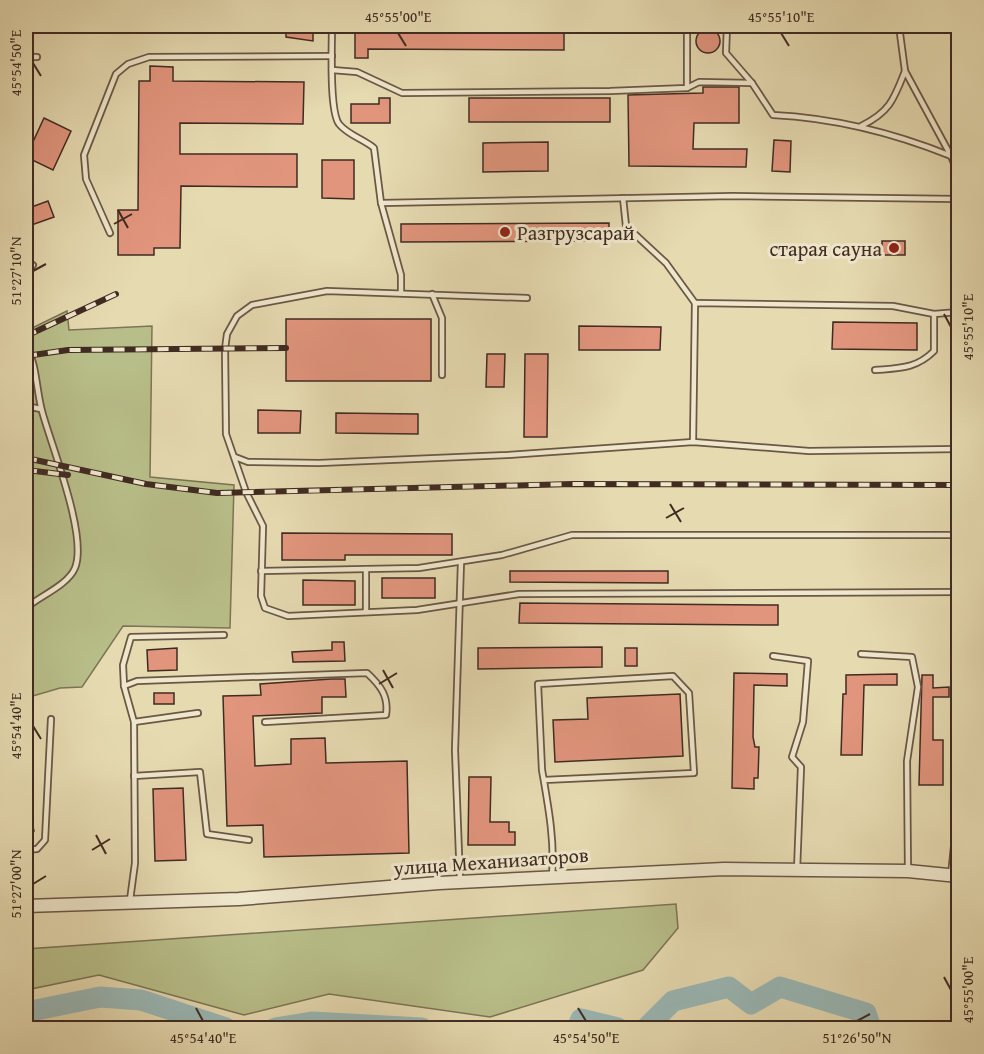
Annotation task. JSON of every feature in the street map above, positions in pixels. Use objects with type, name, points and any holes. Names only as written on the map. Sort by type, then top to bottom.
[{"type":"street","name":"улица Механизаторов","points":[[26,906],[238,899],[552,876],[724,869],[908,871],[955,876]]},
{"type":"lane","points":[[333,26],[332,70],[337,122],[347,132],[374,148],[381,203],[401,275],[401,293]]},
{"type":"lane","points":[[687,26],[687,88]]},
{"type":"lane","points":[[727,26],[726,53],[752,83],[773,115],[861,126],[951,156]]},
{"type":"lane","points":[[899,26],[905,71],[958,173]]},
{"type":"lane","points":[[110,233],[86,178],[84,155],[116,74],[128,64],[149,57],[332,56]]},
{"type":"lane","points":[[26,57],[37,57]]},
{"type":"lane","points":[[332,70],[357,72],[402,93],[687,88],[699,82],[752,83]]},
{"type":"lane","points":[[861,126],[879,117],[893,102],[905,71]]},
{"type":"lane","points":[[381,203],[733,196],[958,199]]},
{"type":"lane","points":[[623,198],[626,226],[666,263],[694,303],[693,442]]},
{"type":"lane","points":[[26,275],[33,265]]},
{"type":"lane","points":[[527,298],[327,291],[252,305],[237,316],[227,334],[225,349],[226,434],[246,492],[263,526],[261,596],[265,608],[288,616],[459,605],[519,594],[958,592]]},
{"type":"lane","points":[[432,294],[442,318],[442,375]]},
{"type":"lane","points":[[694,303],[893,306],[934,314],[958,312]]},
{"type":"lane","points":[[875,370],[912,367],[925,360],[934,351],[934,314]]},
{"type":"lane","points":[[26,344],[38,381],[41,409],[76,528],[78,551],[75,568],[68,578],[26,608]]},
{"type":"lane","points":[[26,405],[41,409]]},
{"type":"lane","points":[[235,457],[248,462],[319,463],[507,455],[693,442],[809,450],[958,449]]},
{"type":"lane","points":[[261,571],[419,568],[502,555],[572,535],[958,535]]},
{"type":"lane","points":[[460,883],[455,750],[461,562]]},
{"type":"lane","points":[[366,569],[366,612]]},
{"type":"lane","points":[[129,903],[135,862],[134,722],[124,686],[123,665],[131,637],[224,635]]},
{"type":"lane","points":[[861,654],[912,657],[918,687],[907,761],[908,871]]},
{"type":"lane","points":[[774,656],[808,661],[803,722],[792,757],[801,767],[797,870]]},
{"type":"lane","points":[[124,686],[137,681],[367,673],[380,685],[387,705],[386,715],[265,723]]},
{"type":"lane","points":[[543,780],[694,773],[688,693],[673,676],[538,684],[543,780],[550,822],[552,876]]},
{"type":"lane","points":[[134,722],[198,713]]},
{"type":"lane","points":[[26,850],[37,849],[45,840],[51,719]]},
{"type":"lane","points":[[134,776],[200,772],[207,834],[249,840]]},
{"type":"lane","points":[[955,876],[958,808]]},
{"type":"green space","points":[[67,311],[69,330],[152,326],[150,477],[234,485],[230,628],[123,626],[82,687],[60,688],[26,698],[26,599],[28,598],[26,592],[26,331]]},
{"type":"green space","points":[[676,904],[678,928],[643,970],[490,1017],[329,994],[244,1015],[99,975],[26,990],[26,949]]},
{"type":"building","points":[[286,26],[313,26],[313,41],[286,37]]},
{"type":"building","points":[[459,26],[530,26],[529,33],[564,33],[564,50],[368,49],[368,58],[355,58],[355,32],[459,32]]},
{"type":"building","points":[[708,29],[717,32],[720,41],[717,50],[708,53],[699,50],[696,41],[699,32]]},
{"type":"building","points":[[150,66],[173,67],[173,81],[304,82],[303,124],[180,123],[180,154],[297,154],[297,187],[181,186],[180,248],[154,248],[154,255],[118,255],[118,210],[138,210],[139,81],[150,81]]},
{"type":"building","points":[[703,87],[739,87],[739,123],[694,123],[693,149],[747,149],[746,167],[629,166],[628,95],[703,93]]},
{"type":"building","points":[[379,98],[390,98],[390,123],[351,123],[351,104],[379,104]]},
{"type":"building","points":[[469,98],[610,98],[610,122],[469,122]]},
{"type":"building","points":[[44,118],[71,131],[53,170],[26,157]]},
{"type":"building","points":[[774,140],[791,141],[790,172],[772,171]]},
{"type":"building","points":[[548,142],[548,171],[483,172],[483,143]]},
{"type":"building","points":[[322,160],[354,160],[354,199],[322,198]]},
{"type":"building","points":[[48,201],[54,217],[26,227],[26,209]]},
{"type":"building","name":"Разгрузсарай","points":[[609,223],[609,241],[401,242],[401,224]]},
{"type":"building","name":"старая сауна","points":[[882,241],[905,241],[905,255],[882,255]]},
{"type":"building","points":[[286,319],[431,319],[431,381],[286,381]]},
{"type":"building","points":[[833,322],[917,323],[917,350],[832,349]]},
{"type":"building","points":[[579,326],[661,327],[660,350],[579,350]]},
{"type":"building","points":[[487,354],[505,354],[504,387],[486,387]]},
{"type":"building","points":[[525,354],[548,354],[547,437],[524,437]]},
{"type":"building","points":[[258,410],[301,411],[300,433],[258,433]]},
{"type":"building","points":[[336,413],[418,414],[418,434],[336,433]]},
{"type":"building","points":[[282,533],[452,534],[452,555],[345,555],[345,560],[282,560]]},
{"type":"building","points":[[510,571],[668,571],[668,583],[510,582]]},
{"type":"building","points":[[382,578],[435,578],[435,598],[382,598]]},
{"type":"building","points":[[303,580],[355,581],[355,605],[303,605]]},
{"type":"building","points":[[520,603],[778,605],[778,625],[519,623]]},
{"type":"building","points":[[332,642],[344,642],[345,661],[293,662],[292,652],[332,650]]},
{"type":"building","points":[[602,647],[602,667],[478,669],[478,648]]},
{"type":"building","points":[[177,648],[177,670],[148,671],[147,650]]},
{"type":"building","points":[[625,648],[637,648],[637,666],[625,666]]},
{"type":"building","points":[[734,673],[787,674],[787,686],[754,685],[753,737],[755,747],[759,747],[758,778],[754,778],[754,789],[732,788]]},
{"type":"building","points":[[897,674],[897,685],[864,685],[862,755],[841,755],[843,694],[846,694],[846,675]]},
{"type":"building","points":[[922,675],[933,675],[933,688],[949,687],[949,697],[933,697],[933,740],[943,740],[943,785],[919,785]]},
{"type":"building","points":[[345,679],[346,697],[322,697],[322,713],[253,716],[255,766],[291,764],[291,739],[325,738],[326,763],[407,761],[409,853],[264,857],[263,825],[227,826],[223,696],[261,695],[260,684]]},
{"type":"building","points":[[154,693],[174,693],[174,704],[154,704]]},
{"type":"building","points":[[680,694],[683,756],[555,762],[553,720],[588,719],[587,698]]},
{"type":"building","points":[[469,777],[491,777],[490,822],[509,822],[509,832],[515,832],[515,845],[468,845]]},
{"type":"building","points":[[183,788],[186,860],[155,861],[153,789]]},
{"type":"building","points":[[26,809],[28,809],[34,831],[26,846]]},
{"type":"waterway","points":[[646,1028],[673,1001],[729,987],[751,1004],[780,987],[866,1013],[871,1028]]},
{"type":"waterway","points":[[26,1012],[100,997],[141,1000],[226,1028]]},
{"type":"waterway","points":[[577,1028],[581,1019],[618,1028]]},
{"type":"waterway","points":[[275,1028],[312,1022],[422,1028]]},
{"type":"railway","points":[[26,336],[116,294]]},
{"type":"railway","points":[[26,356],[68,350],[286,348]]},
{"type":"railway","points":[[26,458],[146,484],[217,493],[573,484],[958,485]]},
{"type":"railway","points":[[26,470],[68,475]]},
{"type":"place","name":"Разгрузсарай","points":[[505,232]]},
{"type":"place","name":"старая сауна","points":[[894,248]]}]
